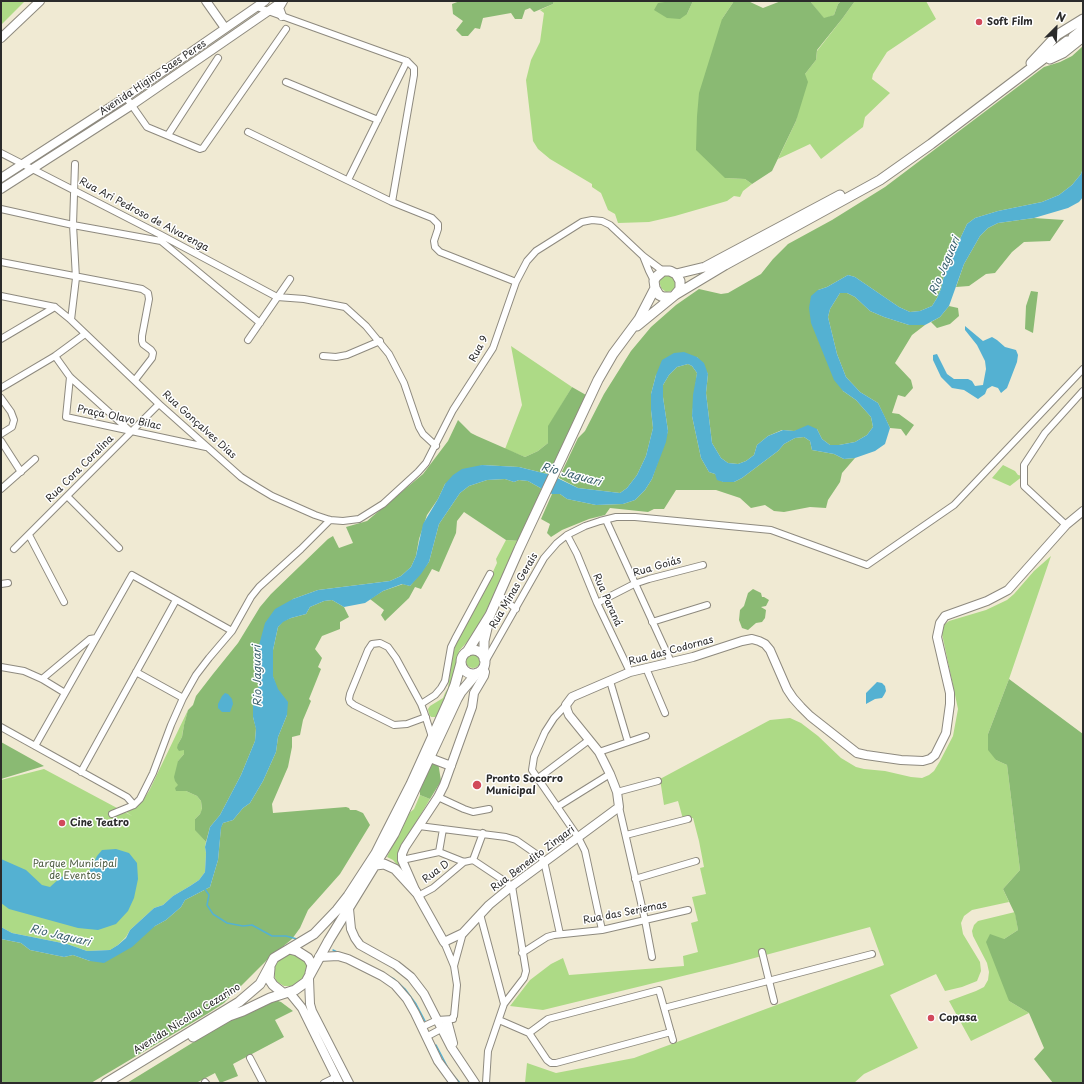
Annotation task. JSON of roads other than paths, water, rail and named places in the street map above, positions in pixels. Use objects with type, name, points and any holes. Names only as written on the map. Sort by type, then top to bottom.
[{"type":"main road","points":[[676,274],[705,267],[890,168],[1032,65],[1057,35],[1083,19]]},
{"type":"main road","points":[[655,284],[660,295],[663,297],[674,296],[725,265],[880,180],[931,144],[1083,24]]},
{"type":"main road","points":[[1068,37],[1083,29]]},
{"type":"main road","points":[[1032,65],[1063,53],[1083,37]]},
{"type":"main road","points":[[490,615],[484,641],[482,666],[457,699],[432,758],[394,834],[376,865],[319,957],[309,979],[301,986],[286,992],[273,985],[269,979],[270,965],[274,958],[314,934],[324,925],[348,896],[376,853],[411,784],[455,685],[462,657],[467,652],[490,615],[598,380],[613,354],[632,330],[644,310],[659,274],[663,271],[670,271],[676,274],[681,285],[678,292],[632,330]]},
{"type":"main road","points":[[467,652],[470,650],[481,653],[482,666]]},
{"type":"main road","points":[[461,663],[465,670],[472,673],[482,666]]},
{"type":"main road","points":[[376,865],[384,864],[395,869],[417,894]]},
{"type":"main road","points":[[289,950],[297,951],[308,958],[312,965],[309,979]]},
{"type":"main road","name":"Avenida Nicolau Cezarino","points":[[106,1083],[239,1002],[260,984],[270,965]]},
{"type":"main road","name":"Avenida Nicolau Cezarino","points":[[117,1083],[131,1073],[229,1016],[286,992]]},
{"type":"street","points":[[1,38],[40,1]]},
{"type":"street","points":[[206,1],[226,28]]},
{"type":"street","name":"Avenida Higino Saes Peres","points":[[1,178],[126,97],[265,1]]},
{"type":"street","points":[[282,16],[279,8],[283,1]]},
{"type":"street","name":"Avenida Higino Saes Peres","points":[[1,189],[132,105],[283,1]]},
{"type":"street","points":[[257,6],[406,61],[414,68],[392,202]]},
{"type":"street","points":[[126,97],[147,127],[200,149],[286,29]]},
{"type":"street","points":[[168,135],[218,58]]},
{"type":"street","points":[[348,180],[406,61]]},
{"type":"street","points":[[286,82],[378,120]]},
{"type":"street","points":[[248,132],[392,202],[432,218],[438,224],[434,241],[435,247],[440,252],[516,282]]},
{"type":"street","name":"Rua Ari Pedroso de Alvarenga","points":[[1,153],[75,190],[161,238],[277,297]]},
{"type":"street","points":[[71,320],[76,278],[73,225],[75,164]]},
{"type":"street","points":[[1,209],[73,225],[161,238],[260,323]]},
{"type":"street","name":"Rua 9","points":[[330,520],[343,521],[359,519],[383,504],[426,463],[453,410],[493,348],[516,282],[527,261],[536,251],[582,222],[592,220],[602,221],[610,225],[643,256],[663,271]]},
{"type":"street","name":"Rua 9","points":[[643,256],[655,284]]},
{"type":"street","points":[[1,262],[76,278],[142,289],[148,293],[149,299],[142,341],[143,344],[153,353],[152,358],[135,380]]},
{"type":"street","points":[[248,340],[290,279]]},
{"type":"street","points":[[1,296],[55,307]]},
{"type":"street","points":[[277,297],[304,299],[345,307],[353,313],[380,341],[389,354],[404,383],[419,427],[436,446]]},
{"type":"street","points":[[1,339],[55,307]]},
{"type":"street","name":"Rua Gonçalves Dias","points":[[55,307],[71,320],[159,404],[241,476],[257,487],[316,515],[330,520]]},
{"type":"street","points":[[2,387],[55,356],[85,334]]},
{"type":"street","points":[[323,356],[336,357],[347,355],[380,341]]},
{"type":"street","points":[[55,356],[70,377],[131,432]]},
{"type":"street","name":"Rua Minas Gerais","points":[[482,666],[544,558],[566,535],[585,526],[616,517],[635,517],[770,530],[867,565],[954,506],[1083,369]]},
{"type":"street","name":"Praça Olavo Bilac","points":[[70,377],[66,417],[208,448]]},
{"type":"street","points":[[1083,391],[1045,433],[1024,465],[1024,486],[1066,525],[1083,511]]},
{"type":"street","points":[[1,398],[13,416],[14,422],[12,427],[1,434]]},
{"type":"street","name":"Rua Cora Coralina","points":[[14,548],[29,535],[159,404]]},
{"type":"street","points":[[1,441],[21,472]]},
{"type":"street","points":[[1,489],[35,459]]},
{"type":"street","points":[[68,496],[119,548]]},
{"type":"street","points":[[112,814],[134,805],[144,791],[153,773],[183,698],[196,675],[232,631],[251,597],[259,587],[330,520]]},
{"type":"street","points":[[606,520],[670,662]]},
{"type":"street","name":"Rua das Codornas","points":[[566,705],[569,700],[577,694],[630,672],[693,657],[752,639],[765,644],[770,650],[787,689],[793,698],[810,716],[848,747],[857,753],[866,756],[901,760],[923,761],[930,759],[935,755],[946,733],[950,704],[950,693],[937,637],[940,623],[945,616],[987,601],[1008,590],[1066,525]]},
{"type":"street","points":[[29,535],[64,602]]},
{"type":"street","name":"Rua Paraná","points":[[566,535],[577,554],[597,604],[630,672]]},
{"type":"street","name":"Rua Goiás","points":[[597,604],[634,584],[649,578],[703,565]]},
{"type":"street","points":[[421,704],[435,694],[445,681],[451,647],[454,639],[490,574]]},
{"type":"street","points":[[35,746],[132,576],[232,631]]},
{"type":"street","points":[[1,584],[8,583]]},
{"type":"street","points":[[499,595],[516,608]]},
{"type":"street","points":[[81,772],[176,600]]},
{"type":"street","points":[[652,622],[707,605]]},
{"type":"street","points":[[42,679],[90,639],[96,638]]},
{"type":"street","points":[[426,717],[407,724],[394,725],[350,702],[350,694],[368,650],[372,644],[380,643],[388,647],[396,658],[421,704],[426,717],[432,737]]},
{"type":"street","points":[[426,1037],[447,1024],[455,1010],[456,985],[454,966],[444,942],[417,894],[402,860],[403,850],[438,798],[444,785],[472,708],[474,693],[484,676],[485,672],[482,666]]},
{"type":"street","points":[[1,667],[24,671],[42,679],[65,693]]},
{"type":"street","points":[[646,668],[665,713]]},
{"type":"street","points":[[136,672],[183,698]]},
{"type":"street","points":[[610,681],[628,742]]},
{"type":"street","points":[[566,705],[569,715],[599,752],[617,792],[652,957]]},
{"type":"street","points":[[566,705],[545,732],[534,757],[532,770],[578,837],[585,851],[602,930]]},
{"type":"street","points":[[1,727],[127,797],[134,805]]},
{"type":"street","points":[[599,752],[646,736]]},
{"type":"street","points":[[537,779],[589,740]]},
{"type":"street","points":[[432,758],[454,755]]},
{"type":"street","points":[[432,758],[451,766]]},
{"type":"street","points":[[557,807],[610,774]]},
{"type":"street","points":[[617,792],[658,781]]},
{"type":"street","points":[[438,798],[473,812],[489,809]]},
{"type":"street","name":"Rua Benedito Zingari","points":[[444,942],[463,932],[480,914],[512,886],[619,807]]},
{"type":"street","points":[[626,835],[688,819]]},
{"type":"street","points":[[419,826],[483,833],[516,840],[544,861],[560,934]]},
{"type":"street","points":[[439,852],[443,829]]},
{"type":"street","points":[[473,860],[483,833]]},
{"type":"street","points":[[402,860],[439,852],[464,862],[473,860],[512,886],[526,971],[525,975],[504,1004],[488,1051],[486,1083]]},
{"type":"street","points":[[635,879],[696,861]]},
{"type":"street","name":"Rua D","points":[[417,894],[433,888],[464,862]]},
{"type":"street","points":[[349,909],[351,929],[360,945],[396,965],[411,977],[424,994],[437,1020],[447,1024]]},
{"type":"street","name":"Rua das Seriemas","points":[[522,953],[547,937],[560,934],[602,930],[688,910]]},
{"type":"street","points":[[480,914],[504,1004]]},
{"type":"street","points":[[454,966],[463,932]]},
{"type":"street","points":[[762,952],[774,1001]]},
{"type":"street","points":[[664,1008],[872,954]]},
{"type":"street","points":[[319,957],[338,956],[348,959],[382,976],[395,985],[407,999],[438,1061],[454,1083]]},
{"type":"street","points":[[309,979],[310,1004],[312,1012],[337,1080],[324,1083]]},
{"type":"street","points":[[529,1032],[548,1019],[659,990],[673,1040]]},
{"type":"street","points":[[286,992],[302,1008],[349,1083]]},
{"type":"street","points":[[422,1027],[437,1020],[447,1024]]},
{"type":"street","points":[[499,1020],[529,1032],[550,1063],[556,1063],[671,1032]]},
{"type":"street","points":[[447,1024],[455,1054],[475,1083]]},
{"type":"street","points":[[250,1058],[263,1083]]},
{"type":"water","points":[[1083,168],[1083,197],[1079,202],[1068,208],[1034,218],[998,223],[988,228],[980,236],[964,264],[949,306],[940,317],[925,325],[909,325],[884,317],[870,311],[855,297],[847,293],[840,293],[830,309],[828,317],[837,354],[846,377],[860,392],[878,403],[890,428],[885,444],[875,451],[855,458],[844,459],[834,454],[812,450],[810,441],[804,437],[795,438],[784,444],[778,451],[742,478],[734,482],[723,482],[717,480],[715,474],[709,472],[701,458],[692,416],[693,395],[697,373],[692,366],[688,364],[677,367],[669,375],[663,385],[663,397],[668,431],[666,442],[652,479],[645,490],[635,500],[623,504],[596,505],[567,499],[560,494],[552,494],[528,481],[519,480],[514,482],[505,479],[487,480],[469,486],[460,493],[439,524],[429,562],[410,586],[402,584],[383,591],[365,603],[344,607],[332,600],[324,601],[310,607],[306,614],[291,618],[283,622],[278,627],[273,650],[273,676],[278,689],[288,702],[287,715],[278,737],[276,752],[263,781],[250,803],[243,808],[233,820],[223,823],[221,828],[218,860],[210,887],[185,900],[181,907],[166,920],[155,926],[132,947],[104,963],[90,961],[73,955],[64,957],[30,950],[21,943],[1,939],[1,927],[12,933],[67,944],[87,951],[110,950],[126,938],[130,930],[154,908],[163,905],[173,896],[199,880],[205,872],[205,847],[210,827],[220,815],[241,775],[255,741],[256,729],[253,717],[253,694],[261,684],[258,649],[265,623],[275,609],[293,599],[318,590],[390,581],[401,576],[411,567],[416,556],[423,524],[445,484],[453,475],[462,469],[482,465],[519,467],[551,475],[578,488],[620,493],[627,488],[637,475],[646,456],[653,428],[651,394],[662,360],[674,353],[684,352],[697,357],[704,363],[708,374],[706,393],[712,443],[721,458],[728,463],[738,464],[746,461],[754,455],[757,445],[768,436],[783,430],[794,431],[808,425],[817,429],[822,439],[830,445],[855,442],[867,435],[873,427],[871,417],[856,400],[843,391],[834,380],[811,323],[809,308],[811,296],[818,290],[827,287],[848,275],[855,277],[899,307],[910,312],[920,311],[932,306],[941,289],[945,271],[967,224],[975,218],[998,211],[1042,202],[1059,195],[1072,185],[1081,174]]},
{"type":"water","points":[[965,326],[983,341],[992,337],[1005,347],[1016,350],[1018,355],[1017,362],[1007,388],[1001,393],[998,388],[992,386],[987,389],[985,394],[978,399],[964,390],[952,388],[941,377],[933,360],[933,355],[937,354],[947,374],[954,379],[968,379],[972,381],[975,386],[983,385],[986,369],[985,361],[977,345],[965,330]]},
{"type":"water","points":[[877,682],[882,683],[885,686],[886,691],[884,695],[882,698],[875,699],[866,704],[866,693]]},
{"type":"water","points":[[225,693],[232,699],[233,704],[230,712],[222,712],[218,708],[218,704]]},
{"type":"water","points":[[116,849],[129,853],[137,863],[138,879],[134,898],[128,911],[116,924],[98,930],[78,928],[9,909],[1,903],[1,859],[26,870],[42,885],[50,887],[61,877],[68,875],[86,878],[97,856],[102,850]]},
{"type":"waterway","points":[[204,888],[209,895],[207,905],[213,914],[227,923],[243,926],[252,925],[272,936],[286,936],[297,939]]},
{"type":"waterway","points":[[333,950],[337,952]]},
{"type":"waterway","points":[[390,977],[405,989],[416,1004],[425,1021]]},
{"type":"waterway","points":[[436,1045],[448,1068]]},
{"type":"waterway","points":[[452,1074],[460,1083]]},
{"type":"tunnel","points":[[1064,37],[1070,33]]},
{"type":"place","name":"Soft Film","points":[[979,22]]},
{"type":"place","name":"Pronto Socorro Municipal","points":[[477,785]]},
{"type":"place","name":"Cine Teatro","points":[[62,823]]},
{"type":"place","name":"Copasa","points":[[931,1018]]},
{"type":"water label","name":"Rio Jaguari","points":[[945,266]]},
{"type":"water label","name":"Rio Jaguari","points":[[571,475]]},
{"type":"water label","name":"Rio Jaguari","points":[[258,676]]},
{"type":"water label","name":"Rio Jaguari","points":[[60,936]]},
{"type":"park label","name":"Parque Municipal de Eventos","points":[[75,870]]}]
